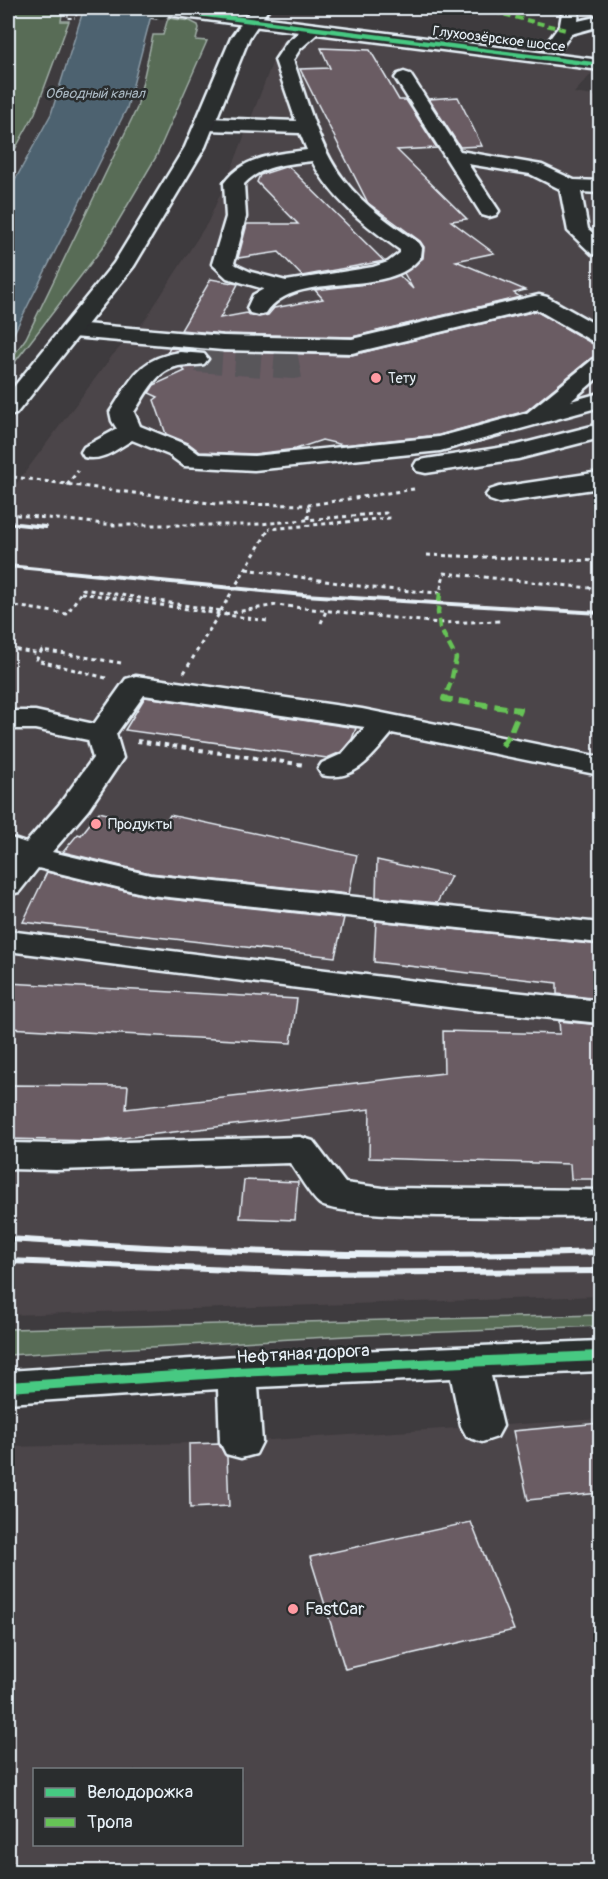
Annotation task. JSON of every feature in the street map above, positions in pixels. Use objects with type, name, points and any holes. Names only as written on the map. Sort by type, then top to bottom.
[{"type":"street","points":[[157,8],[257,13]]},
{"type":"street","points":[[231,8],[257,13]]},
{"type":"street","points":[[552,48],[566,30],[572,12],[571,8]]},
{"type":"street","points":[[8,410],[123,266],[195,147],[207,124],[240,38],[257,13]]},
{"type":"street","name":"Глухоозёрское шоссе","points":[[257,13],[314,29],[600,65]]},
{"type":"street","name":"Глухоозёрское шоссе","points":[[257,13],[600,54]]},
{"type":"street","points":[[566,30],[600,21]]},
{"type":"street","points":[[258,308],[261,300],[271,292],[285,287],[385,270],[402,264],[410,256],[411,248],[378,226],[344,196],[317,154],[284,60],[292,46],[314,29]]},
{"type":"street","points":[[404,78],[489,211]]},
{"type":"street","points":[[207,124],[308,127]]},
{"type":"street","points":[[285,287],[240,275],[228,270],[223,264],[236,217],[234,183],[240,174],[256,165],[317,154]]},
{"type":"street","points":[[453,156],[535,169],[570,186],[600,187]]},
{"type":"street","points":[[570,186],[578,231],[600,249]]},
{"type":"street","points":[[73,330],[181,340],[328,347],[352,346],[539,302],[600,336]]},
{"type":"street","points":[[309,363],[321,356],[328,347]]},
{"type":"street","points":[[196,359],[172,358],[156,365],[122,412],[124,421],[131,432],[178,450],[193,461],[254,463],[440,444],[600,400]]},
{"type":"street","points":[[536,418],[600,365]]},
{"type":"street","points":[[193,461],[186,481],[252,483],[451,463],[518,452],[600,431]]},
{"type":"street","points":[[93,452],[131,432]]},
{"type":"street","points":[[499,495],[600,480]]},
{"type":"street","points":[[101,734],[136,685],[339,714],[384,724],[430,730],[600,766]]},
{"type":"street","points":[[8,720],[35,720],[101,734]]},
{"type":"street","points":[[333,769],[353,760],[384,724]]},
{"type":"street","points":[[8,882],[19,851],[83,798],[108,758],[101,734]]},
{"type":"street","points":[[19,851],[150,885],[600,933]]},
{"type":"street","points":[[8,941],[600,1012]]},
{"type":"street","points":[[8,1156],[56,1157],[300,1150],[334,1195],[383,1200],[600,1203]]},
{"type":"street","name":"Нефтяная дорога","points":[[8,1387],[237,1372],[600,1356]]},
{"type":"street","points":[[467,1362],[482,1426]]},
{"type":"street","points":[[237,1372],[242,1442]]},
{"type":"path","points":[[70,8],[67,18],[75,17],[78,8]]},
{"type":"path","points":[[455,8],[464,11],[523,11]]},
{"type":"path","points":[[13,477],[216,504],[309,505],[417,488]]},
{"type":"path","points":[[308,519],[309,505]]},
{"type":"path","points":[[8,514],[115,525],[248,525],[386,513],[389,518],[269,529],[184,673]]},
{"type":"path","points":[[427,555],[600,561]]},
{"type":"path","points":[[246,569],[372,588],[440,593],[444,573],[600,588]]},
{"type":"path","points":[[8,606],[67,614],[83,589],[220,611]]},
{"type":"path","points":[[81,593],[267,621]]},
{"type":"path","points":[[225,614],[276,605],[439,624],[500,621]]},
{"type":"path","points":[[321,623],[326,611]]},
{"type":"path","points":[[8,648],[39,654]]},
{"type":"path","points":[[52,651],[42,650],[36,660],[136,685]]},
{"type":"path","points":[[101,734],[150,744],[333,769]]},
{"type":"shaded area","points":[[352,8],[581,8],[582,12],[440,13]]},
{"type":"shaded area","points":[[293,37],[330,37],[594,71],[574,93],[600,97],[600,1296],[8,1315],[8,495],[112,356],[145,320],[208,222],[234,163],[279,45],[282,41]]},
{"type":"shaded area","points":[[600,1419],[600,1871],[8,1871],[8,1447],[241,1442]]},
{"type":"green space","points":[[8,8],[63,8],[61,21],[69,21],[35,113],[8,162]]},
{"type":"green space","points":[[168,18],[190,21],[198,25],[196,40],[207,41],[156,157],[103,247],[8,371],[8,363],[26,338],[137,108],[153,35],[163,35]]},
{"type":"green space","points":[[600,1315],[600,1326],[365,1335],[8,1355],[8,1329]]},
{"type":"water","name":"Обводный канал","points":[[84,8],[153,8],[127,108],[8,345],[8,193],[51,114]]},
{"type":"building","points":[[321,48],[370,50],[399,100],[406,100],[437,148],[397,150],[467,219],[451,221],[494,253],[456,261],[525,290],[514,293],[520,297],[352,337],[223,334],[181,330],[211,279],[238,284],[220,318],[247,313],[259,317],[268,315],[274,308],[323,299],[315,290],[367,284],[399,275],[413,289],[404,273],[423,258],[424,247],[420,241],[368,203],[300,69],[330,68]]},
{"type":"building","points":[[458,97],[482,146],[460,147],[429,99]]},
{"type":"building","points":[[288,166],[384,261],[302,276],[279,252],[238,258],[247,224],[298,224],[257,182],[260,175]]},
{"type":"building","points":[[536,311],[600,348],[600,353],[526,411],[439,435],[343,445],[322,440],[296,449],[254,454],[200,452],[188,443],[166,434],[154,400],[158,397],[149,393],[154,385],[185,371],[182,368],[204,366],[210,359],[204,352],[180,350],[167,353],[170,348],[223,352],[352,355]]},
{"type":"building","points":[[145,697],[356,728],[352,739],[341,752],[327,758],[125,730]]},
{"type":"building","points":[[99,812],[139,822],[141,820],[164,825],[170,815],[357,855],[349,894],[150,873],[63,852],[78,834],[81,835]]},
{"type":"building","points":[[377,860],[451,876],[437,903],[376,897]]},
{"type":"building","points":[[47,872],[150,897],[344,918],[335,957],[23,922]]},
{"type":"building","points":[[376,921],[600,945],[600,999],[557,994],[557,983],[374,962]]},
{"type":"building","points":[[8,983],[297,999],[291,1043],[8,1028]]},
{"type":"building","points":[[559,1021],[600,1025],[600,1179],[571,1179],[570,1164],[369,1158],[370,1109],[97,1141],[8,1139],[8,1085],[128,1086],[126,1109],[444,1073],[443,1031],[560,1034]]},
{"type":"building","points":[[244,1180],[298,1182],[295,1220],[240,1218]]},
{"type":"building","points":[[600,1423],[600,1493],[528,1500],[513,1431]]},
{"type":"building","points":[[218,1443],[227,1457],[229,1506],[190,1508],[189,1444]]},
{"type":"building","points":[[471,1522],[514,1630],[345,1669],[310,1557]]},
{"type":"tunnel","points":[[196,359],[293,366],[309,363]]},
{"type":"railway","points":[[8,523],[45,527]]},
{"type":"railway","points":[[8,566],[304,595],[600,613]]},
{"type":"railway","points":[[8,1239],[156,1248],[304,1253],[452,1255],[600,1252]]},
{"type":"railway","points":[[8,1261],[307,1273],[600,1271]]},
{"type":"marked path","points":[[494,12],[566,30]]},
{"type":"marked path","points":[[440,593],[438,612],[440,628],[456,658],[451,682],[444,699],[520,710],[510,734],[501,747]]},
{"type":"cycle path","points":[[152,8],[600,65]]},
{"type":"cycle path","points":[[8,1387],[237,1372],[600,1356]]},
{"type":"place","name":"Тету","points":[[376,378]]},
{"type":"place","name":"Продукты","points":[[96,824]]},
{"type":"place","name":"FastCar","points":[[293,1609]]}]
